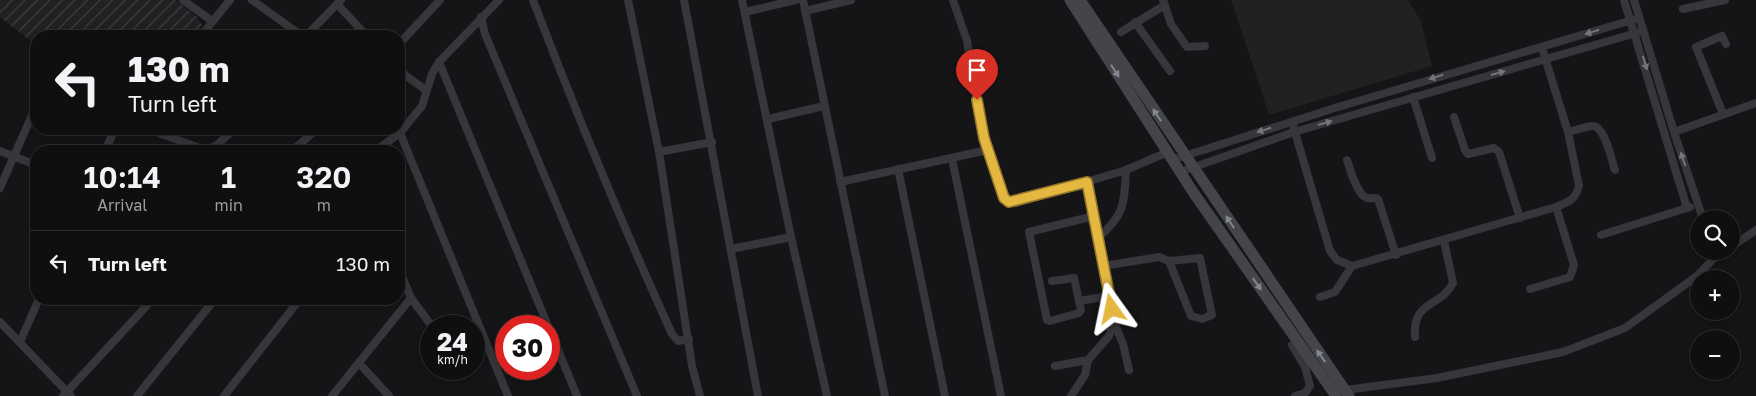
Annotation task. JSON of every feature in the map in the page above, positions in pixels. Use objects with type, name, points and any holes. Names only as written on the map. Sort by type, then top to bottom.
[{"type":"main road","points":[[1070,0],[1180,172],[1297,342],[1350,394]]},
{"type":"main road","points":[[1080,0],[1350,394]]},
{"type":"street","points":[[183,0],[212,21]]},
{"type":"street","points":[[205,30],[230,0]]},
{"type":"street","points":[[252,0],[294,30]]},
{"type":"street","points":[[405,38],[440,0]]},
{"type":"street","points":[[405,126],[422,106],[432,74],[439,62],[480,17],[499,0]]},
{"type":"street","points":[[533,0],[571,100],[618,213],[672,334],[678,341],[689,339]]},
{"type":"street","points":[[628,0],[659,152],[692,366],[700,396]]},
{"type":"street","points":[[684,0],[758,396]]},
{"type":"street","points":[[742,0],[791,237],[827,396]]},
{"type":"street","points":[[745,12],[796,0]]},
{"type":"street","points":[[803,0],[885,396]]},
{"type":"street","points":[[805,10],[851,0]]},
{"type":"street","points":[[953,0],[967,41],[984,138],[1004,198],[1009,202],[1087,182],[1170,156],[1186,154],[1635,19]]},
{"type":"street","points":[[1624,0],[1640,32],[1699,210]]},
{"type":"street","points":[[1634,0],[1635,19]]},
{"type":"street","points":[[1683,9],[1725,0]]},
{"type":"street","points":[[312,30],[339,2],[362,30]]},
{"type":"street","points":[[1121,32],[1164,2],[1171,24],[1187,47],[1205,46]]},
{"type":"street","points":[[480,17],[489,43],[636,396]]},
{"type":"street","points":[[1136,22],[1170,71]]},
{"type":"street","points":[[1180,172],[1294,132],[1640,32]]},
{"type":"street","points":[[1640,32],[1687,208]]},
{"type":"street","points":[[1723,114],[1696,47],[1722,36],[1726,44]]},
{"type":"street","points":[[1292,122],[1330,252],[1337,260],[1352,266],[1444,241],[1573,201],[1579,186],[1568,132],[1542,48]]},
{"type":"street","points":[[439,62],[543,315]]},
{"type":"street","points":[[405,75],[426,90]]},
{"type":"street","points":[[1413,97],[1432,158]]},
{"type":"street","points":[[1674,132],[1756,103]]},
{"type":"street","points":[[768,119],[824,106]]},
{"type":"street","points":[[1454,117],[1464,150],[1468,154],[1494,148],[1499,152],[1520,218]]},
{"type":"street","points":[[0,188],[30,120]]},
{"type":"street","points":[[1568,132],[1593,126],[1602,131],[1615,170]]},
{"type":"street","points":[[164,135],[189,145]]},
{"type":"street","points":[[215,145],[228,135]]},
{"type":"street","points":[[299,145],[310,135]]},
{"type":"street","points":[[383,145],[396,135]]},
{"type":"street","points":[[401,135],[508,396]]},
{"type":"street","points":[[659,152],[712,142]]},
{"type":"street","points":[[840,182],[988,150]]},
{"type":"street","points":[[0,151],[30,163]]},
{"type":"street","points":[[952,159],[1001,396]]},
{"type":"street","points":[[1347,160],[1353,180],[1362,195],[1378,200],[1396,255]]},
{"type":"street","points":[[898,169],[945,396]]},
{"type":"street","points":[[1098,238],[1114,224],[1124,207],[1126,170]]},
{"type":"street","points":[[1087,182],[1114,322],[1123,344],[1129,370]]},
{"type":"street","points":[[1601,235],[1697,205]]},
{"type":"street","points":[[1530,289],[1570,277],[1573,273],[1574,265],[1556,207]]},
{"type":"street","points":[[1052,281],[1074,278],[1081,310],[1075,316],[1047,320],[1029,232],[1094,216]]},
{"type":"street","points":[[1742,239],[1756,230]]},
{"type":"street","points":[[732,249],[791,237]]},
{"type":"street","points":[[1414,337],[1415,319],[1428,304],[1449,291],[1454,283],[1444,241]]},
{"type":"street","points":[[1103,266],[1159,257],[1170,261],[1198,258],[1202,260],[1212,315],[1202,319],[1191,316],[1170,261]]},
{"type":"street","points":[[1350,394],[1563,352],[1625,328],[1697,276],[1709,260]]},
{"type":"street","points":[[1320,297],[1335,292],[1352,266]]},
{"type":"street","points":[[405,284],[411,298],[423,315]]},
{"type":"street","points":[[1079,301],[1109,296]]},
{"type":"street","points":[[332,396],[411,298]]},
{"type":"street","points":[[20,342],[36,305]]},
{"type":"street","points":[[0,322],[67,395],[149,305]]},
{"type":"street","points":[[137,396],[210,305]]},
{"type":"street","points":[[224,396],[295,305]]},
{"type":"street","points":[[1071,396],[1085,375],[1088,360],[1108,336],[1114,322]]},
{"type":"street","points":[[1295,396],[1305,393],[1310,386],[1305,367],[1292,345],[1297,342]]},
{"type":"street","points":[[560,356],[577,396]]},
{"type":"street","points":[[1056,366],[1088,360]]},
{"type":"street","points":[[359,363],[389,396]]},
{"type":"shaded area","points":[[0,0],[175,0],[197,17],[202,25],[198,30],[30,30],[30,40],[0,17]]},
{"type":"shaded area","points":[[1231,0],[1408,0],[1421,21],[1432,66],[1269,115]]},
{"type":"route","points":[[977,100],[984,138],[1004,198],[1009,202],[1016,202],[1087,182],[1112,309]]}]
